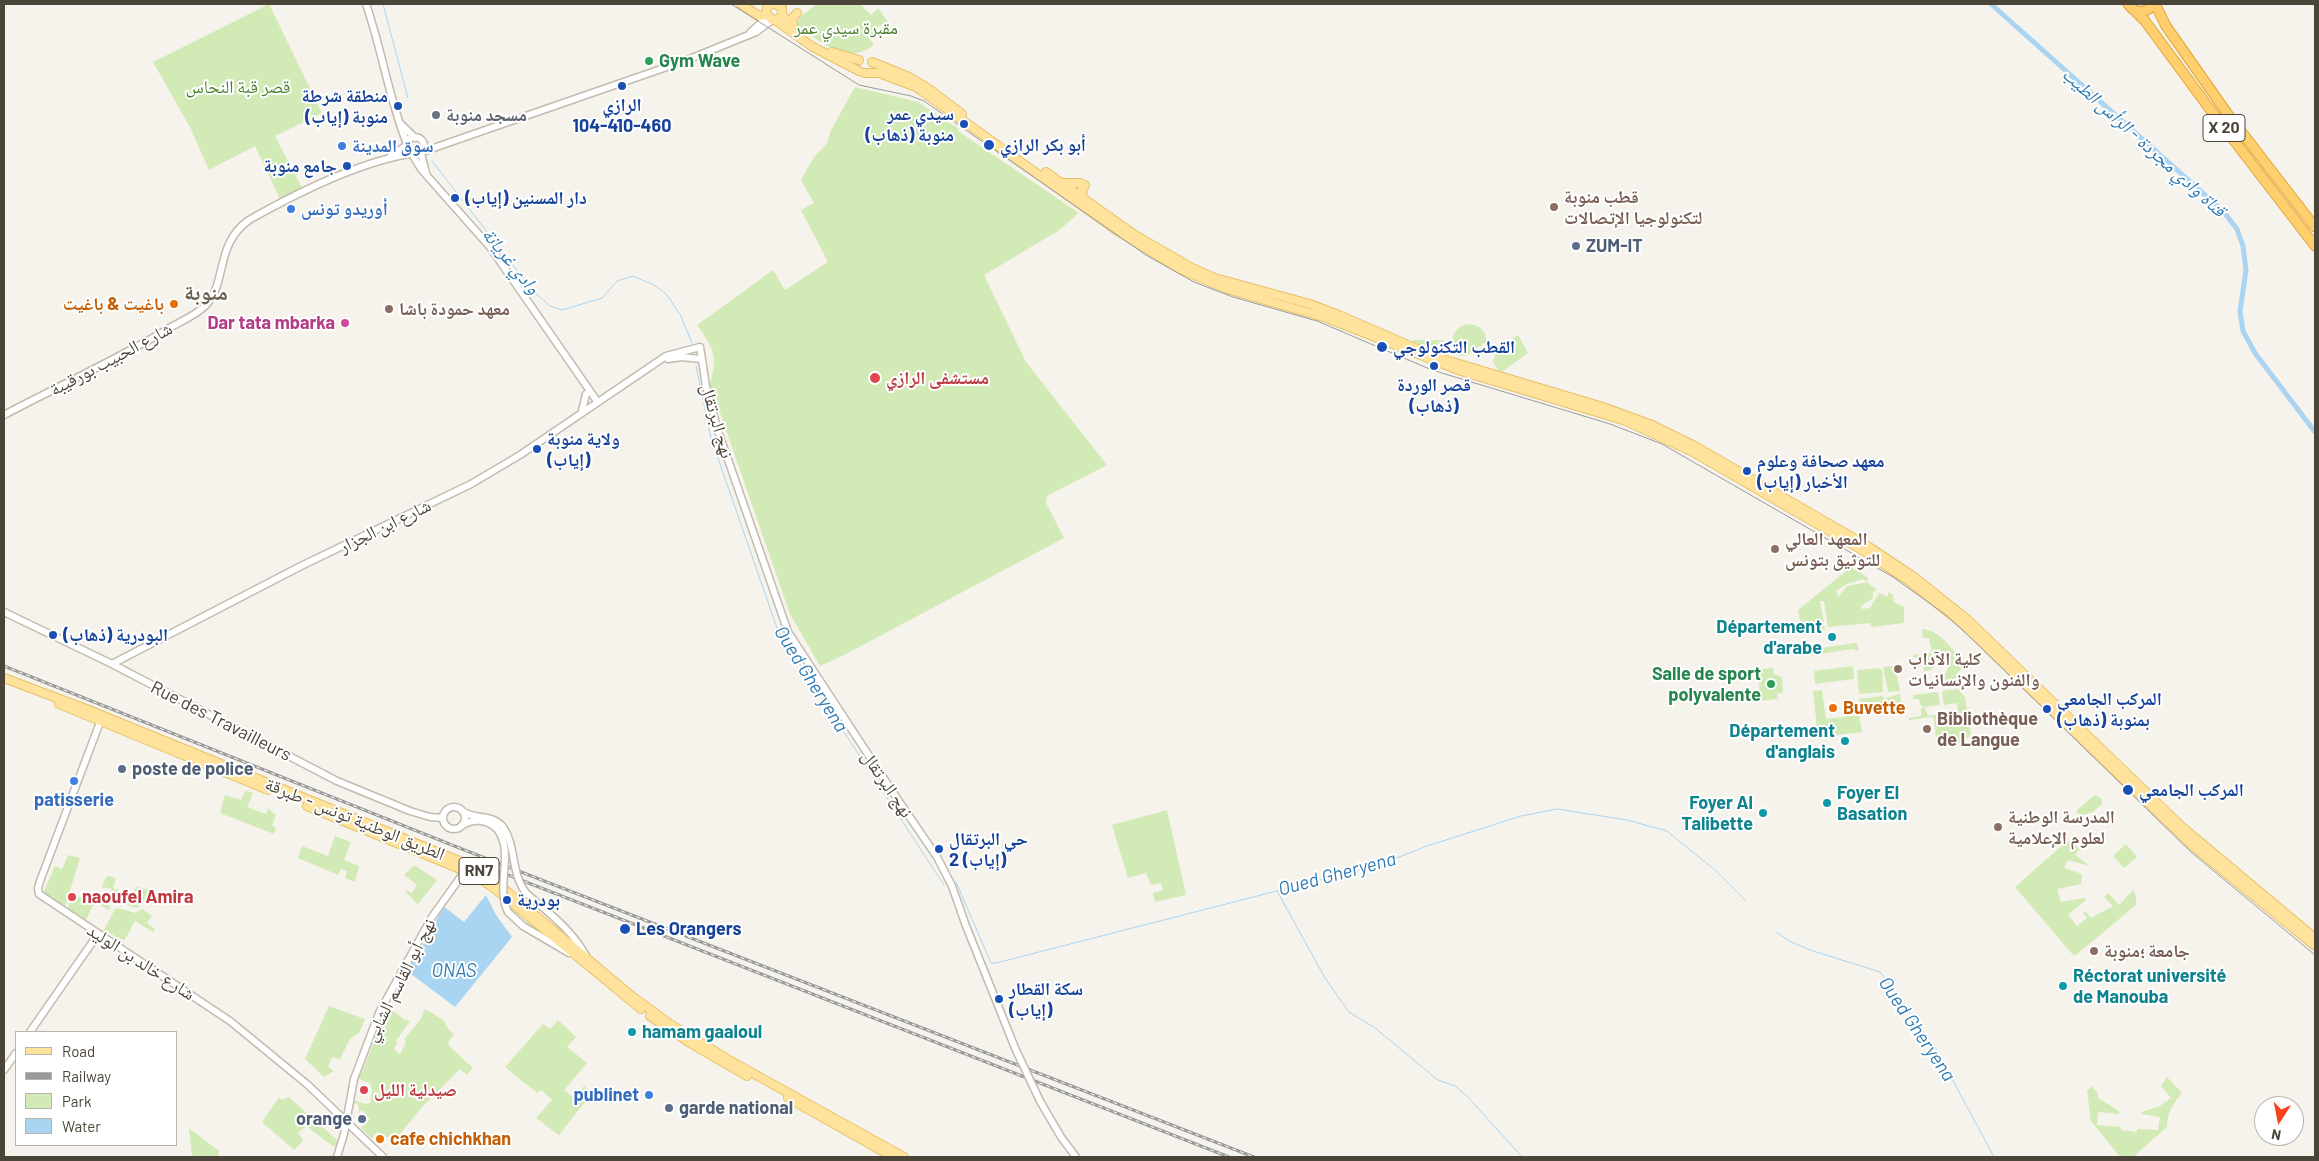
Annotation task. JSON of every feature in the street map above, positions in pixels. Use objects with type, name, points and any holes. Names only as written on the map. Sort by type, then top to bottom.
[{"type":"highway","points":[[2130,6],[2146,11],[2155,4]]},
{"type":"highway","name":"X 20","points":[[2155,4],[2166,26],[2227,113],[2315,226]]},
{"type":"highway","name":"X 20","points":[[2130,6],[2146,21],[2212,112],[2315,246]]},
{"type":"main road","points":[[741,4],[750,10],[768,14],[782,14]]},
{"type":"main road","points":[[768,14],[782,8],[782,14],[794,28],[833,53],[859,60],[867,58],[872,62],[909,77],[929,89],[1150,244],[1199,272],[1333,313],[1409,349]]},
{"type":"main road","points":[[750,10],[762,11],[768,14],[813,47],[862,72],[879,73],[916,87],[1116,230],[1180,268],[1227,289],[1327,318],[1461,371],[1626,421],[1671,440],[1735,473],[1862,550],[1916,586],[1976,636],[2214,856],[2315,938]]},
{"type":"main road","points":[[794,28],[792,19],[797,13]]},
{"type":"main road","points":[[859,60],[857,66],[862,72]]},
{"type":"main road","points":[[862,72],[871,71],[872,62]]},
{"type":"main road","points":[[1061,183],[1083,184],[1083,198]]},
{"type":"main road","name":"الطريق الوطنية تونس - طبرقة","points":[[4,678],[468,868],[650,1010],[693,1039],[904,1157]]},
{"type":"main road","name":"الطريق الوطنية تونس - طبرقة","points":[[4,683],[102,719]]},
{"type":"main road","points":[[2086,739],[2207,859],[2315,946]]},
{"type":"main road","name":"الطريق الوطنية تونس - طبرقة","points":[[582,958],[647,1014],[682,1038],[892,1157]]},
{"type":"street","points":[[366,4],[379,39],[400,123],[411,154],[426,174],[490,247],[595,403]]},
{"type":"street","points":[[746,37],[768,14]]},
{"type":"street","points":[[411,154],[446,145],[638,78],[746,37],[764,29],[768,14]]},
{"type":"street","points":[[400,123],[415,138],[421,140],[426,174]]},
{"type":"street","points":[[407,145],[410,140],[415,138]]},
{"type":"street","name":"شارع الحبيب بورقيبة","points":[[389,158],[407,145]]},
{"type":"street","name":"شارع الحبيب بورقيبة","points":[[4,415],[134,349],[202,308],[213,294],[229,241],[239,227],[249,220],[318,186],[389,158],[411,154]]},
{"type":"street","name":"نهج البرتقال","points":[[700,347],[706,386],[717,428],[788,632],[886,784],[937,857],[952,886],[1015,1048],[1040,1102],[1061,1137],[1076,1157]]},
{"type":"street","name":"شارع ابن الجزار","points":[[112,664],[301,566],[470,484],[520,455],[582,411],[666,356],[700,347]]},
{"type":"street","name":"شارع ابن الجزار","points":[[646,369],[674,357],[702,359]]},
{"type":"street","points":[[588,393],[606,396]]},
{"type":"street","points":[[582,411],[588,393]]},
{"type":"street","name":"Rue des Travailleurs","points":[[4,612],[112,664],[337,780],[410,811],[432,818],[443,818]]},
{"type":"street","name":"شارع خالد بن الوليد","points":[[102,719],[38,888],[42,898],[139,959],[230,1021],[308,1086],[383,1157]]},
{"type":"street","points":[[454,807],[470,815],[492,818],[509,839],[516,874],[528,894],[578,941],[582,958],[542,938],[516,921],[508,912],[503,893],[505,845],[500,828],[478,821],[468,822],[453,829],[448,827],[443,818],[445,811],[454,807]]},
{"type":"street","points":[[460,826],[464,820],[461,810]]},
{"type":"street","name":"نهج أبو القاسم الشابي","points":[[336,1157],[346,1123],[354,1079],[379,1013],[432,917],[468,868]]},
{"type":"street","points":[[31,1031],[98,934]]},
{"type":"street","points":[[4,1070],[15,1054]]},
{"type":"green space","name":"قصر قبة النحاس","points":[[269,4],[322,113],[275,136],[302,188],[280,199],[255,146],[209,170],[190,127],[153,62]]},
{"type":"green space","name":"مقبرة سيدي عمر","points":[[817,4],[860,4],[871,15],[878,8],[891,26],[888,29],[881,25],[876,28],[877,30],[869,38],[874,45],[864,51],[845,53],[826,46],[797,25],[800,17]]},
{"type":"green space","name":"مستشفى الرازي","points":[[855,87],[918,102],[1079,213],[1058,231],[984,275],[1026,362],[1107,465],[1047,496],[1046,503],[1064,538],[820,666],[790,614],[710,384],[714,366],[713,353],[697,325],[773,270],[785,290],[828,262],[801,210],[814,203],[801,180],[814,158],[827,142],[830,132]]},
{"type":"green space","points":[[1467,324],[1481,328],[1485,334],[1486,342],[1467,355],[1460,356],[1453,347],[1453,338],[1458,329]]},
{"type":"green space","points":[[1518,335],[1528,353],[1500,373],[1493,361],[1499,347]]},
{"type":"green space","points":[[1414,340],[1443,340],[1448,354],[1411,342]]},
{"type":"green space","points":[[1851,567],[1868,578],[1867,581],[1863,579],[1847,584],[1836,591],[1838,597],[1847,586],[1869,582],[1877,590],[1873,592],[1873,598],[1861,606],[1862,609],[1870,608],[1879,593],[1888,597],[1888,592],[1893,595],[1894,602],[1904,607],[1904,623],[1871,627],[1870,623],[1828,627],[1824,601],[1820,601],[1825,630],[1802,634],[1798,610]]},
{"type":"green space","points":[[1922,629],[1938,635],[1958,656],[1954,657],[1956,662],[1951,665],[1960,663],[1961,665],[1961,670],[1956,675],[1956,681],[1945,682],[1944,676],[1948,668],[1941,662],[1932,670],[1924,671],[1921,659],[1913,657],[1913,655],[1932,653],[1929,638],[1923,638]]},
{"type":"green space","points":[[1855,643],[1858,645],[1858,651],[1852,649],[1808,656],[1806,648],[1808,650]]},
{"type":"green space","points":[[1853,666],[1854,679],[1815,684],[1814,671]]},
{"type":"green space","points":[[1895,666],[1900,691],[1888,692],[1883,667]]},
{"type":"green space","name":"Salle de sport polyvalente","points":[[1773,668],[1774,674],[1782,677],[1783,692],[1777,694],[1778,699],[1761,701],[1757,670]]},
{"type":"green space","points":[[1879,668],[1882,670],[1883,692],[1859,694],[1857,670]]},
{"type":"green space","points":[[1958,689],[1965,697],[1971,735],[1962,743],[1937,747],[1934,719],[1932,717],[1909,720],[1909,718],[1921,716],[1921,708],[1925,707],[1928,716],[1958,712],[1957,703],[1944,705],[1942,691]]},
{"type":"green space","points":[[1822,690],[1826,719],[1859,715],[1862,732],[1818,737],[1813,691]]},
{"type":"green space","points":[[1938,692],[1940,705],[1921,706],[1919,699],[1913,699],[1913,695]]},
{"type":"green space","points":[[1900,694],[1902,706],[1888,709],[1886,698]]},
{"type":"green space","points":[[1882,696],[1886,709],[1861,712],[1859,699]]},
{"type":"green space","points":[[245,791],[253,793],[247,807],[266,814],[268,808],[276,815],[272,825],[276,828],[274,834],[220,813],[225,795],[241,800]]},
{"type":"green space","points":[[2095,795],[2102,799],[2102,804],[2093,812],[2081,816],[2076,811]]},
{"type":"green space","points":[[1167,810],[1186,895],[1155,902],[1153,893],[1163,890],[1161,883],[1151,885],[1146,873],[1128,878],[1112,825]]},
{"type":"green space","points":[[335,836],[351,842],[344,860],[359,866],[355,882],[345,878],[347,871],[341,869],[338,875],[298,858],[302,846],[328,856]]},
{"type":"green space","points":[[2070,841],[2080,849],[2075,855],[2090,866],[2068,860],[2064,868],[2082,874],[2081,884],[2057,889],[2061,902],[2085,898],[2086,900],[2068,915],[2077,926],[2087,918],[2083,913],[2085,911],[2091,918],[2113,906],[2104,897],[2108,893],[2119,905],[2133,890],[2136,896],[2136,905],[2076,955],[2073,955],[2015,887],[2066,842]]},
{"type":"green space","points":[[2126,844],[2137,857],[2124,868],[2113,856]]},
{"type":"green space","points":[[68,855],[80,858],[65,907],[46,895],[44,891],[55,866],[62,869]]},
{"type":"green space","points":[[414,865],[437,880],[418,904],[405,891],[412,893],[417,885],[404,875]]},
{"type":"green space","points":[[106,877],[116,878],[113,888],[122,892],[117,903],[108,900],[112,889],[102,887]]},
{"type":"green space","points":[[137,887],[150,890],[141,905],[136,908],[124,904]]},
{"type":"green space","points":[[72,895],[109,905],[110,908],[109,910],[97,903],[93,905],[86,920],[68,908]]},
{"type":"green space","points":[[118,908],[136,913],[142,909],[152,916],[147,923],[155,929],[153,932],[135,921],[124,941],[104,930],[115,909]]},
{"type":"green space","points":[[329,1006],[365,1019],[359,1033],[350,1039],[340,1059],[332,1057],[328,1067],[334,1071],[324,1077],[305,1059]]},
{"type":"green space","points":[[388,1007],[405,1020],[410,1021],[396,1041],[397,1044],[394,1049],[400,1054],[406,1042],[404,1039],[420,1020],[425,1009],[443,1020],[454,1034],[448,1042],[450,1047],[473,1068],[467,1075],[460,1069],[423,1106],[394,1141],[389,1136],[387,1138],[383,1134],[380,1135],[378,1131],[372,1139],[361,1128],[370,1119],[362,1110],[359,1113],[358,1104],[353,1103],[353,1100],[365,1104],[370,1103],[372,1090],[370,1083],[359,1079]]},
{"type":"green space","points":[[558,1020],[576,1037],[567,1047],[587,1063],[564,1090],[574,1098],[584,1086],[592,1093],[559,1135],[536,1118],[552,1100],[541,1090],[537,1093],[505,1067],[543,1024],[550,1029]]},
{"type":"green space","points":[[2167,1077],[2182,1093],[2171,1109],[2167,1127],[2133,1157],[2120,1157],[2091,1121],[2087,1091],[2092,1086],[2098,1094],[2098,1098],[2119,1111],[2119,1114],[2098,1112],[2097,1125],[2121,1127],[2121,1130],[2137,1132],[2137,1129],[2158,1130],[2160,1117],[2142,1114],[2141,1112],[2158,1107],[2171,1098],[2161,1086]]},
{"type":"green space","points":[[279,1097],[282,1100],[289,1097],[339,1142],[334,1147],[306,1126],[298,1133],[303,1141],[294,1150],[262,1122]]},
{"type":"green space","points":[[189,1128],[219,1151],[218,1157],[192,1157]]},
{"type":"water","name":"ONAS","points":[[486,895],[496,915],[512,937],[455,1007],[407,971],[432,930],[443,906],[464,922]]},
{"type":"waterway","name":"وادي غريانة","points":[[383,4],[408,98]]},
{"type":"waterway","name":"قناة وادي مجردة - الرأس الطيب","points":[[1991,4],[2223,211],[2237,229],[2243,246],[2246,270],[2240,311],[2243,331],[2255,353],[2315,432]]},
{"type":"waterway","name":"وادي غريانة","points":[[432,161],[534,292],[550,306],[562,310],[602,298],[617,281],[633,276],[656,286],[667,295],[681,316],[692,343]]},
{"type":"waterway","name":"Oued Gheryena","points":[[696,366],[711,438],[778,631],[944,885]]},
{"type":"waterway","name":"Oued Gheryena","points":[[956,882],[991,963],[996,963],[1382,864],[1424,847],[1521,816],[1557,809],[1627,820],[1667,831],[1715,870],[1745,900]]},
{"type":"waterway","points":[[1277,891],[1325,978],[1349,1012],[1375,1028],[1438,1080],[1455,1086],[1467,1096],[1522,1157]]},
{"type":"waterway","name":"Oued Gheryena","points":[[1776,932],[1789,941],[1810,950],[1880,972],[1936,1049],[1994,1157]]},
{"type":"tram line","points":[[731,4],[859,85],[911,96],[924,101],[1146,255],[1194,282],[1233,297],[1317,321],[1432,370],[1610,424],[1662,444],[1893,577],[1946,615],[2191,852],[2315,955]]},
{"type":"railway","points":[[4,666],[462,849],[1254,1157]]},
{"type":"railway","points":[[480,864],[1229,1157]]},
{"type":"place","name":"Gym Wave","points":[[649,61]]},
{"type":"place","name":"الرازي 104-410-460","points":[[622,86]]},
{"type":"place","name":"منطقة شرطة منوبة (إياب)","points":[[398,106]]},
{"type":"place","name":"مسجد منوبة","points":[[436,115]]},
{"type":"place","name":"سيدي عمر منوبة (ذهاب)","points":[[964,124]]},
{"type":"place","name":"أبو بكر الرازي","points":[[989,145]]},
{"type":"place","name":"سوق المدينة","points":[[342,146]]},
{"type":"place","name":"جامع منوبة","points":[[347,166]]},
{"type":"place","name":"دار المسنين (إياب)","points":[[455,198]]},
{"type":"place","name":"قطب منوبة لتكنولوجيا الإتصالات","points":[[1554,207]]},
{"type":"place","name":"أوريدو تونس","points":[[291,209]]},
{"type":"place","name":"ZUM-IT","points":[[1576,246]]},
{"type":"place","name":"باغيت & باغيت","points":[[174,304]]},
{"type":"place","name":"معهد حمودة باشا","points":[[389,309]]},
{"type":"place","name":"Dar tata mbarka","points":[[345,323]]},
{"type":"place","name":"القطب التكنولوجي","points":[[1382,347]]},
{"type":"place","name":"قصر الوردة (ذهاب)","points":[[1434,366]]},
{"type":"place","name":"مستشفى الرازي","points":[[875,378]]},
{"type":"place","name":"ولاية منوبة (إياب)","points":[[537,449]]},
{"type":"place","name":"معهد صحافة وعلوم الأخبار (إياب)","points":[[1747,471]]},
{"type":"place","name":"المعهد العالي للتوثيق بتونس","points":[[1775,549]]},
{"type":"place","name":"البودرية (ذهاب)","points":[[53,635]]},
{"type":"place","name":"Département d'arabe","points":[[1832,637]]},
{"type":"place","name":"كلية الآداب والفنون والإنسانيات","points":[[1898,669]]},
{"type":"place","name":"Salle de sport polyvalente","points":[[1771,684]]},
{"type":"place","name":"Buvette","points":[[1833,708]]},
{"type":"place","name":"المركب الجامعي بمنوبة (ذهاب)","points":[[2047,709]]},
{"type":"place","name":"Bibliothèque de Langue","points":[[1927,729]]},
{"type":"place","name":"Département d'anglais","points":[[1845,741]]},
{"type":"place","name":"poste de police","points":[[122,769]]},
{"type":"place","name":"patisserie","points":[[74,781]]},
{"type":"place","name":"المركب الجامعي","points":[[2128,790]]},
{"type":"place","name":"Foyer El Basation","points":[[1827,803]]},
{"type":"place","name":"Foyer Al Talibette","points":[[1763,813]]},
{"type":"place","name":"المدرسة الوطنية لعلوم الإعلامية","points":[[1998,827]]},
{"type":"place","name":"حي البرتقال 2 (إياب)","points":[[939,849]]},
{"type":"place","name":"naoufel Amira","points":[[72,897]]},
{"type":"place","name":"بودرية","points":[[507,900]]},
{"type":"place","name":"Les Orangers","points":[[625,929]]},
{"type":"place","name":"جامعة ؛منوبة","points":[[2094,951]]},
{"type":"place","name":"Réctorat université de Manouba","points":[[2063,986]]},
{"type":"place","name":"سكة القطار (إياب)","points":[[999,999]]},
{"type":"place","name":"hamam gaaloul","points":[[632,1032]]},
{"type":"place","name":"صيدلية الليل","points":[[364,1090]]},
{"type":"place","name":"publinet","points":[[649,1095]]},
{"type":"place","name":"garde national","points":[[669,1108]]},
{"type":"place","name":"orange","points":[[362,1119]]},
{"type":"place","name":"cafe chichkhan","points":[[380,1139]]},
{"type":"district","name":"منوبة","points":[[206,293]]}]
